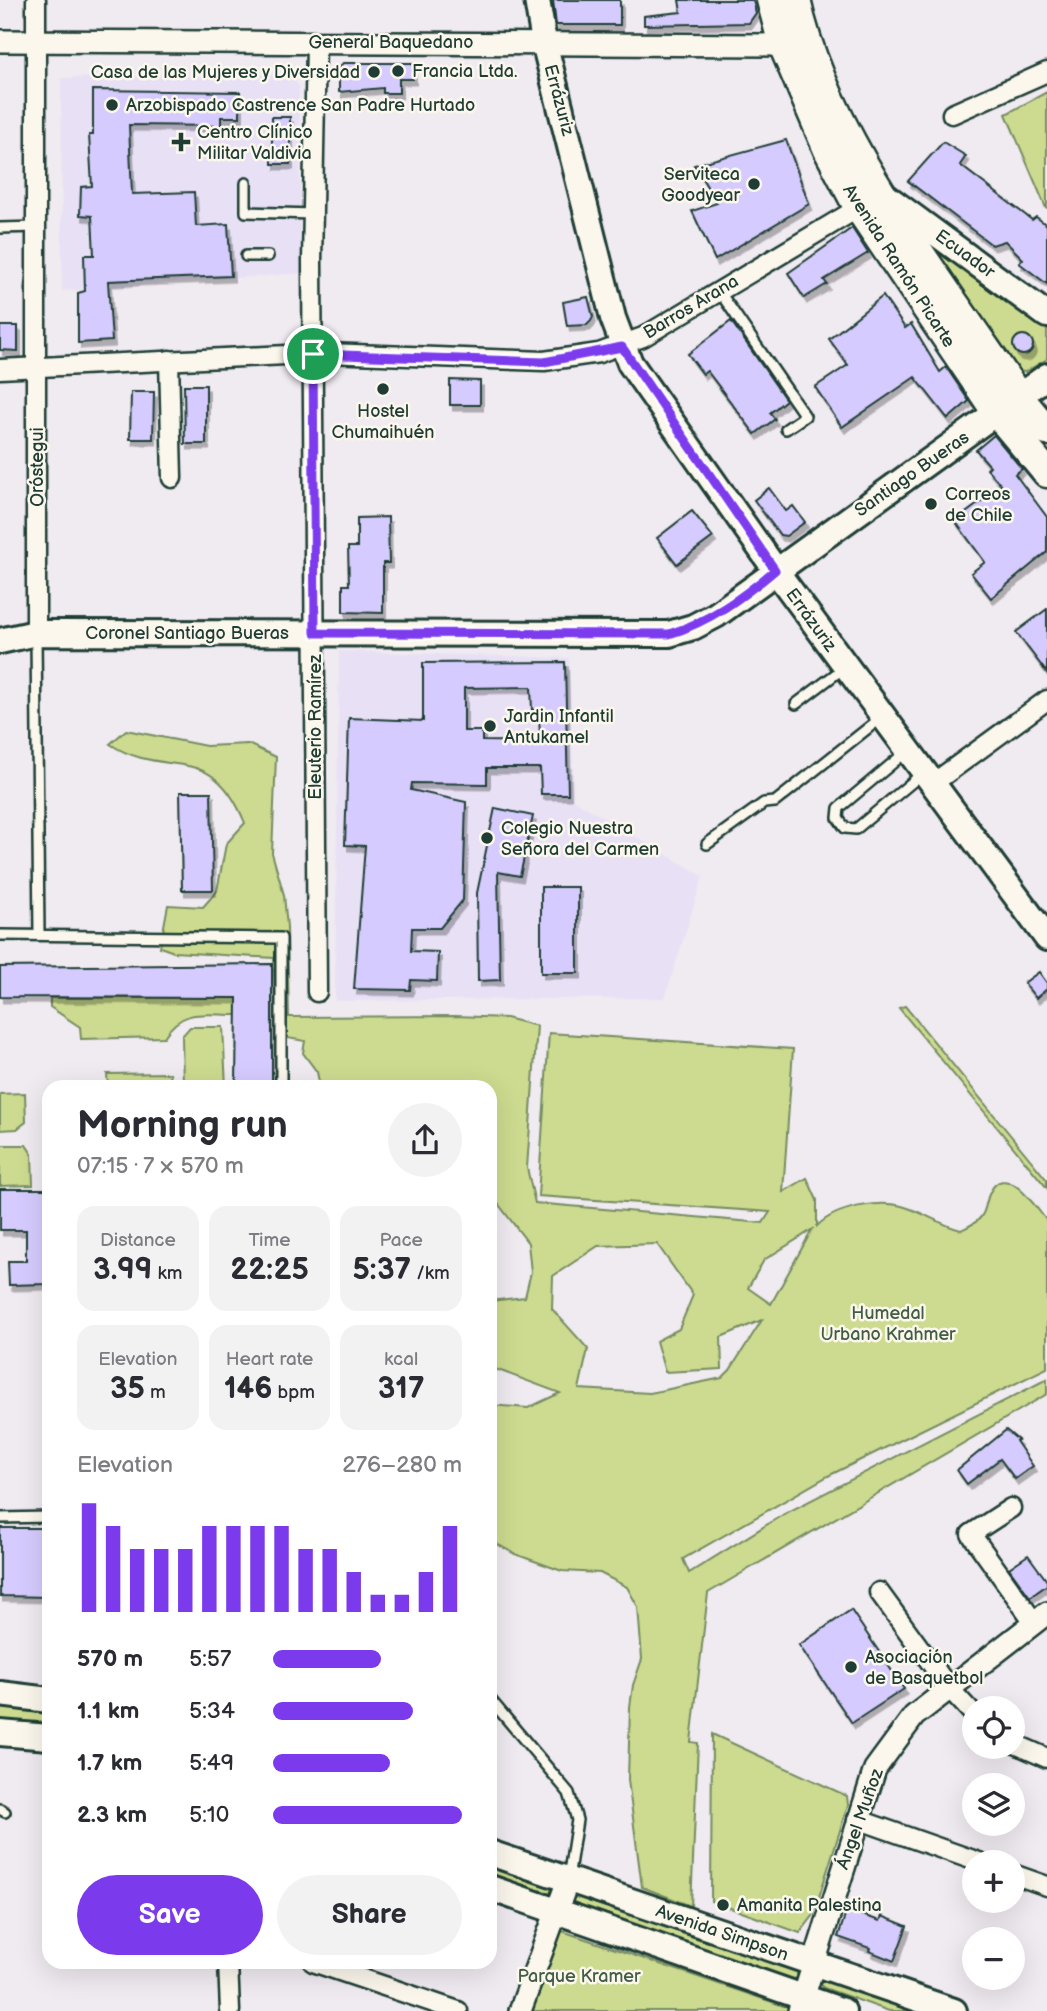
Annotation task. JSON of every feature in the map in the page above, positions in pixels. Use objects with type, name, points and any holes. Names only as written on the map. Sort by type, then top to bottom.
[{"type":"highway","name":"Avenida Ramón Picarte","points":[[771,0],[783,45],[800,78],[828,150],[858,207],[1008,404],[1047,431]]},
{"type":"highway","name":"Avenida Ramón Picarte","points":[[796,0],[816,69],[855,148],[1047,473]]},
{"type":"main road","name":"Errázuriz","points":[[537,0],[544,42],[622,347],[775,570],[1047,938]]},
{"type":"main road","name":"Ecuador","points":[[883,194],[1047,314]]},
{"type":"main road","name":"Santiago Bueras","points":[[775,570],[1047,376]]},
{"type":"main road","name":"Coronel Santiago Bueras","points":[[0,641],[36,633],[669,634],[693,627],[716,615],[775,570]]},
{"type":"main road","points":[[0,1694],[42,1699]]},
{"type":"main road","points":[[0,1733],[42,1736]]},
{"type":"main road","name":"Avenida Simpson","points":[[497,1855],[954,2011]]},
{"type":"main road","name":"Avenida Simpson","points":[[497,1890],[802,2004],[843,2011]]},
{"type":"street","name":"Oróstegui","points":[[36,0],[36,633]]},
{"type":"street","name":"General Baquedano","points":[[0,41],[783,45]]},
{"type":"street","name":"Eleuterio Ramírez","points":[[316,42],[313,354],[317,992]]},
{"type":"street","points":[[952,114],[1047,72]]},
{"type":"street","name":"Barros Arana","points":[[0,369],[313,354],[544,362],[622,347],[883,194]]},
{"type":"street","points":[[169,360],[172,478]]},
{"type":"street","points":[[928,779],[1047,699]]},
{"type":"street","points":[[1011,1508],[971,1534],[1040,1617]]},
{"type":"street","points":[[879,1592],[962,1701]]},
{"type":"street","name":"Ángel Muñoz","points":[[802,2004],[875,1769],[914,1716],[1040,1617]]},
{"type":"street","points":[[1025,1748],[1047,1758]]},
{"type":"street","points":[[858,1819],[962,1856]]},
{"type":"street","points":[[1025,1878],[1047,1886]]},
{"type":"street","points":[[520,2011],[568,1880]]},
{"type":"street","points":[[228,1969],[230,2011]]},
{"type":"street","points":[[334,1969],[458,2011]]},
{"type":"lane","points":[[246,183],[246,212],[313,214]]},
{"type":"lane","points":[[0,228],[38,227]]},
{"type":"lane","points":[[246,256],[268,256]]},
{"type":"lane","points":[[719,291],[805,416],[786,429]]},
{"type":"lane","name":"Oróstegui","points":[[36,633],[39,935]]},
{"type":"lane","points":[[796,704],[845,666]]},
{"type":"lane","points":[[707,844],[764,803],[775,802],[883,717]]},
{"type":"lane","points":[[907,751],[839,808],[838,818],[845,828],[856,829],[928,779]]},
{"type":"lane","points":[[0,936],[281,938],[281,1080]]},
{"type":"lane","points":[[0,1518],[42,1517]]},
{"type":"lane","points":[[497,1707],[569,1793],[577,1820],[568,1880]]},
{"type":"shaded area","name":"Centro Clínico Militar Valdivia","points":[[289,74],[299,86],[301,273],[62,291],[61,78]]},
{"type":"shaded area","name":"Colegio Nuestra Señora del Carmen","points":[[339,651],[569,658],[574,800],[703,876],[665,998],[335,1001]]},
{"type":"green space","points":[[1047,92],[1047,208],[1046,208],[1006,114]]},
{"type":"green space","points":[[919,228],[1047,325],[1047,359],[1025,372],[1019,371]]},
{"type":"green space","name":"Humedal Urbano Krahmer","points":[[126,730],[206,746],[248,744],[276,757],[272,853],[284,895],[289,1017],[456,1016],[506,1018],[537,1026],[527,1168],[535,1203],[763,1223],[770,1212],[538,1196],[549,1033],[793,1049],[783,1192],[807,1178],[817,1200],[817,1226],[835,1214],[858,1206],[883,1204],[905,1207],[961,1230],[980,1218],[990,1192],[1004,1181],[1020,1190],[1047,1221],[1047,1368],[828,1476],[683,1559],[689,1573],[784,1514],[1047,1379],[1047,1394],[708,1593],[691,1742],[698,1743],[691,1906],[642,1887],[628,1780],[630,1707],[633,1685],[642,1659],[638,1607],[627,1587],[600,1573],[562,1571],[515,1554],[497,1544],[497,1406],[528,1408],[560,1393],[497,1370],[497,1300],[525,1297],[531,1272],[528,1243],[497,1202],[497,1080],[319,1080],[317,1072],[303,1053],[305,1041],[276,1036],[274,958],[174,952],[160,947],[168,905],[203,907],[217,891],[226,844],[245,823],[232,797],[217,780],[202,770],[130,755],[110,744]],"holes":[[[812,1230],[771,1304],[748,1288],[764,1260]],[[657,1244],[693,1295],[679,1329],[656,1341],[665,1372],[722,1369],[721,1337],[762,1320],[722,1378],[650,1393],[579,1389],[588,1349],[552,1309],[553,1276],[598,1246]]]},
{"type":"green space","points":[[50,998],[237,998],[237,1015],[205,1014],[187,1017],[171,1027],[164,1037],[81,1039],[80,1027],[50,1007]]},
{"type":"green space","points":[[905,1006],[1047,1180],[1047,1188],[899,1008]]},
{"type":"green space","points":[[190,1027],[223,1027],[226,1080],[183,1080],[182,1036]]},
{"type":"green space","points":[[170,1073],[170,1080],[107,1080],[107,1074]]},
{"type":"green space","points":[[25,1093],[26,1122],[17,1129],[0,1130],[0,1094]]},
{"type":"green space","points":[[0,1145],[26,1145],[32,1154],[33,1185],[0,1186]]},
{"type":"green space","points":[[0,1708],[42,1711],[42,1725],[0,1722]]},
{"type":"green space","points":[[712,1734],[847,1796],[848,1805],[813,1916],[800,1933],[711,1901]]},
{"type":"green space","points":[[497,1863],[558,1885],[553,1899],[497,1879]]},
{"type":"green space","points":[[573,1893],[797,1968],[797,1977],[790,1982],[572,1906]]},
{"type":"green space","name":"Parque Kramer","points":[[559,1930],[784,2006],[795,2007],[793,2011],[527,2011]]},
{"type":"green space","points":[[822,1977],[932,2011],[889,2011],[824,1988],[819,1984]]},
{"type":"building","points":[[553,0],[620,0],[620,25],[556,25]]},
{"type":"building","points":[[679,0],[753,0],[756,13],[749,23],[644,25],[644,16],[681,12]]},
{"type":"building","points":[[343,63],[413,63],[413,79],[399,79],[399,93],[383,93],[383,88],[339,92],[339,68]]},
{"type":"building","points":[[93,90],[240,92],[240,117],[221,117],[221,126],[129,125],[132,194],[194,192],[196,226],[228,224],[231,276],[108,281],[112,341],[78,343],[78,293],[85,291],[84,255],[94,255],[92,216],[80,215],[81,187],[92,186],[89,135],[93,135]]},
{"type":"building","points":[[272,117],[290,117],[290,164],[272,164]]},
{"type":"building","name":"Serviteca Goodyear","points":[[786,140],[809,204],[715,260],[692,211],[717,203],[694,165]]},
{"type":"building","points":[[943,142],[966,156],[960,165],[1032,220],[1036,217],[1047,225],[1047,284],[1019,263],[1023,259],[1005,241],[992,245],[908,181]]},
{"type":"building","points":[[852,228],[868,253],[824,280],[827,284],[804,298],[788,273]]},
{"type":"building","points":[[883,296],[905,328],[911,324],[940,372],[946,367],[969,401],[948,419],[915,377],[842,427],[815,387],[848,365],[829,339]]},
{"type":"building","points":[[588,297],[593,317],[591,321],[587,325],[567,326],[563,302]]},
{"type":"building","points":[[731,321],[786,400],[770,413],[775,419],[755,434],[707,371],[703,374],[688,354]]},
{"type":"building","points":[[0,326],[18,326],[18,351],[0,350]]},
{"type":"building","points":[[1019,335],[1027,335],[1033,345],[1027,355],[1019,355],[1013,349],[1013,341]]},
{"type":"building","points":[[450,380],[480,381],[480,405],[450,405]]},
{"type":"building","points":[[184,385],[206,385],[206,444],[185,444]]},
{"type":"building","points":[[131,392],[154,392],[153,439],[130,439]]},
{"type":"building","points":[[994,435],[1022,469],[1015,474],[1047,517],[1047,552],[991,598],[971,573],[985,562],[955,521],[1002,486],[987,469],[990,466],[976,450]]},
{"type":"building","points":[[769,488],[786,511],[793,506],[805,522],[786,536],[780,535],[754,500]]},
{"type":"building","points":[[692,511],[713,537],[677,564],[657,538]]},
{"type":"building","points":[[388,517],[389,563],[383,563],[383,613],[343,612],[343,585],[349,585],[348,547],[357,547],[357,518]]},
{"type":"building","points":[[1047,609],[1047,673],[1016,632]]},
{"type":"building","points":[[565,662],[568,794],[541,794],[540,768],[487,768],[487,784],[412,783],[411,790],[466,802],[463,900],[440,928],[412,928],[411,951],[438,952],[437,981],[411,980],[410,990],[354,989],[365,846],[345,845],[349,718],[423,721],[423,663]],"holes":[[[531,687],[532,710],[539,710],[540,742],[482,741],[482,731],[464,731],[464,688]]]},
{"type":"building","points":[[180,792],[211,792],[213,890],[182,890]]},
{"type":"building","points":[[495,808],[533,816],[520,876],[498,872],[500,980],[478,981],[477,893]]},
{"type":"building","points":[[541,887],[578,887],[578,973],[541,973]]},
{"type":"building","points":[[272,964],[272,1080],[236,1080],[237,998],[0,997],[0,967]]},
{"type":"building","points":[[1039,972],[1047,983],[1047,989],[1036,998],[1024,983]]},
{"type":"building","points":[[0,1189],[42,1189],[42,1284],[9,1285],[8,1261],[26,1261],[26,1230],[0,1230]]},
{"type":"building","points":[[1006,1430],[1018,1440],[1016,1441],[1033,1466],[1015,1479],[1000,1459],[967,1484],[957,1470]]},
{"type":"building","points":[[0,1528],[42,1528],[42,1597],[0,1596]]},
{"type":"building","points":[[1028,1555],[1047,1581],[1047,1585],[1030,1597],[1009,1568]]},
{"type":"building","name":"Asociación de Basquetbol","points":[[851,1610],[904,1689],[852,1723],[799,1645]]},
{"type":"building","points":[[847,1910],[880,1921],[882,1916],[907,1926],[894,1961],[869,1951],[870,1948],[838,1937]]},
{"type":"place","name":"Francia Ltda.","points":[[398,71]]},
{"type":"place","name":"Casa de las Mujeres y Diversidad","points":[[374,72]]},
{"type":"place","name":"Arzobispado Castrence San Padre Hurtado","points":[[112,105]]},
{"type":"place","name":"Centro Clínico Militar Valdivia","points":[[181,142]]},
{"type":"place","name":"Serviteca Goodyear","points":[[754,184]]},
{"type":"place","name":"Hostel Chumaihuén","points":[[383,389]]},
{"type":"place","name":"Correos de Chile","points":[[931,504]]},
{"type":"place","name":"Jardin Infantil Antukamel","points":[[490,726]]},
{"type":"place","name":"Colegio Nuestra Señora del Carmen","points":[[487,838]]},
{"type":"place","name":"Asociación de Basquetbol","points":[[851,1667]]},
{"type":"place","name":"Amanita Palestina","points":[[723,1905]]},
{"type":"route","points":[[622,347],[630,363],[775,570],[716,615],[693,627],[669,634],[534,636],[315,633],[313,354],[544,362],[622,347]]}]
